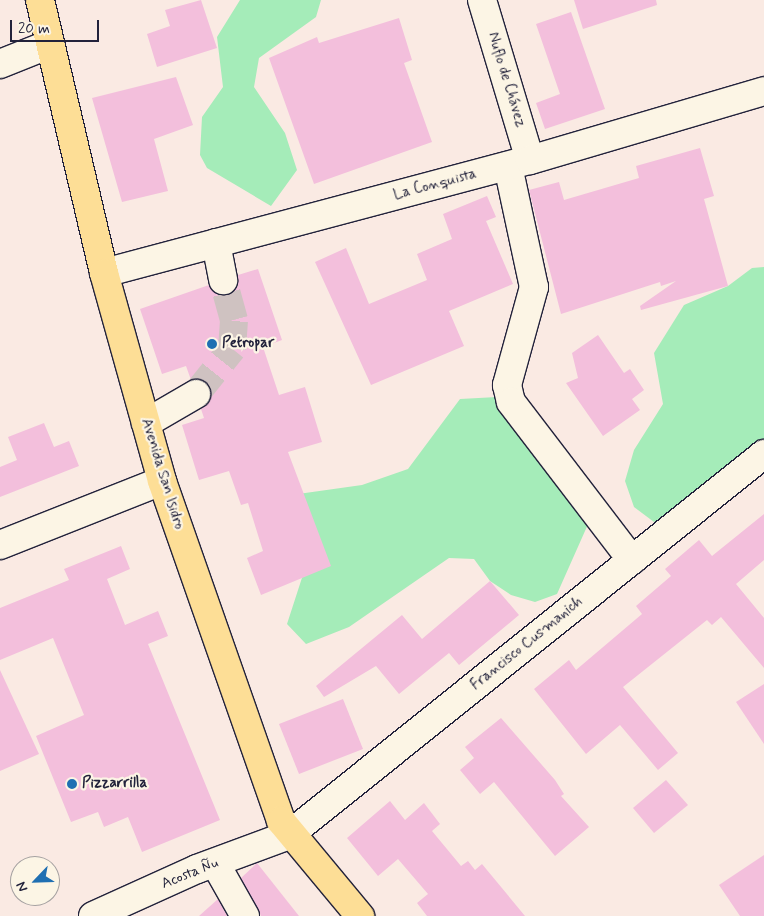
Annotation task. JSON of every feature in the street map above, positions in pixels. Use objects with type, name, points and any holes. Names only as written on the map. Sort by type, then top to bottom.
[{"type":"main road","name":"Avenida San Isidro","points":[[40,0],[104,273],[162,481],[281,821],[289,835],[360,916]]},
{"type":"street","name":"Nuflo de Chávez","points":[[482,0],[519,163],[534,286],[507,385],[511,402],[632,560]]},
{"type":"street","points":[[0,64],[50,44]]},
{"type":"street","name":"La Conquista","points":[[104,273],[519,163],[764,91]]},
{"type":"street","points":[[216,243],[223,280]]},
{"type":"street","points":[[146,423],[196,394]]},
{"type":"street","name":"Francisco Cusmanich","points":[[289,835],[764,454]]},
{"type":"street","points":[[0,545],[162,481]]},
{"type":"street","name":"Acosta Ñu","points":[[93,916],[215,863],[289,835]]},
{"type":"street","points":[[215,863],[245,916]]},
{"type":"green space","points":[[240,0],[321,0],[316,17],[259,58],[254,87],[285,133],[297,170],[271,206],[207,168],[200,155],[202,117],[223,87],[217,37]]},
{"type":"green space","points":[[764,267],[764,440],[735,479],[654,522],[634,507],[625,481],[634,450],[663,404],[654,353],[684,305],[728,286],[752,268]]},
{"type":"green space","points":[[497,397],[589,522],[557,594],[535,602],[511,595],[490,581],[474,559],[449,558],[349,627],[306,644],[287,624],[311,550],[291,495],[362,485],[408,469],[460,399]]},
{"type":"building","points":[[201,0],[217,48],[157,67],[147,34],[170,26],[165,10]]},
{"type":"building","points":[[574,0],[656,0],[657,5],[583,29]]},
{"type":"building","points":[[571,12],[605,109],[545,129],[536,103],[560,94],[536,24]]},
{"type":"building","points":[[399,18],[412,60],[404,63],[432,142],[314,184],[269,58],[317,37],[319,43]]},
{"type":"building","points":[[176,77],[193,125],[154,139],[168,191],[122,202],[92,98]]},
{"type":"building","points":[[700,148],[714,196],[704,199],[728,286],[641,310],[640,306],[676,281],[661,286],[660,282],[561,314],[529,190],[559,182],[564,200],[639,178],[636,166]]},
{"type":"building","points":[[487,196],[496,217],[486,221],[513,284],[449,311],[464,346],[371,385],[315,262],[346,248],[369,304],[427,280],[417,254],[452,239],[443,214]]},
{"type":"building","points":[[258,269],[282,340],[263,347],[279,395],[305,387],[322,442],[288,452],[331,566],[261,595],[247,558],[263,551],[248,503],[241,505],[229,471],[199,480],[182,425],[204,418],[201,409],[210,401],[210,387],[203,380],[191,380],[186,366],[162,374],[140,309],[209,285],[217,295],[226,295],[238,286],[238,275]]},
{"type":"building","points":[[598,335],[624,373],[630,369],[644,390],[632,399],[640,410],[603,436],[566,383],[578,378],[572,353]]},
{"type":"building","points":[[44,423],[54,447],[69,441],[79,466],[0,497],[0,467],[17,460],[8,437]]},
{"type":"building","points":[[764,514],[764,560],[736,584],[764,618],[764,668],[721,617],[712,625],[707,620],[623,687],[678,753],[658,770],[620,725],[586,754],[534,689],[569,660],[576,670],[642,614],[636,606],[671,576],[665,569],[699,540],[712,556]]},
{"type":"building","points":[[121,546],[130,569],[107,579],[125,625],[158,611],[168,636],[148,644],[220,820],[142,852],[128,817],[104,827],[98,812],[71,822],[36,736],[84,715],[53,638],[0,660],[0,608],[69,580],[64,569]]},
{"type":"building","points":[[490,581],[519,615],[459,665],[449,653],[399,694],[376,666],[324,697],[316,686],[402,615],[422,639]]},
{"type":"building","points":[[0,670],[39,754],[0,771]]},
{"type":"building","points":[[764,684],[764,744],[736,702]]},
{"type":"building","points":[[343,699],[363,749],[299,774],[279,724]]},
{"type":"building","points":[[501,718],[555,780],[564,794],[561,796],[589,827],[555,856],[494,782],[480,794],[460,770],[474,758],[465,747]]},
{"type":"building","points":[[666,780],[688,805],[654,833],[633,808]]},
{"type":"building","points":[[390,801],[405,820],[424,803],[440,824],[432,831],[461,866],[468,861],[475,870],[482,864],[525,916],[427,916],[417,903],[428,894],[398,859],[378,876],[347,838]]},
{"type":"building","points":[[764,855],[764,916],[740,916],[719,885]]},
{"type":"building","points":[[257,863],[299,916],[261,916],[241,878]]},
{"type":"building","points":[[218,899],[227,916],[199,916]]},
{"type":"tunnel","points":[[196,394],[232,349],[234,320],[223,280]]},
{"type":"place","name":"Petropar","points":[[212,344]]},
{"type":"place","name":"Pizzarrilla","points":[[72,784]]}]
